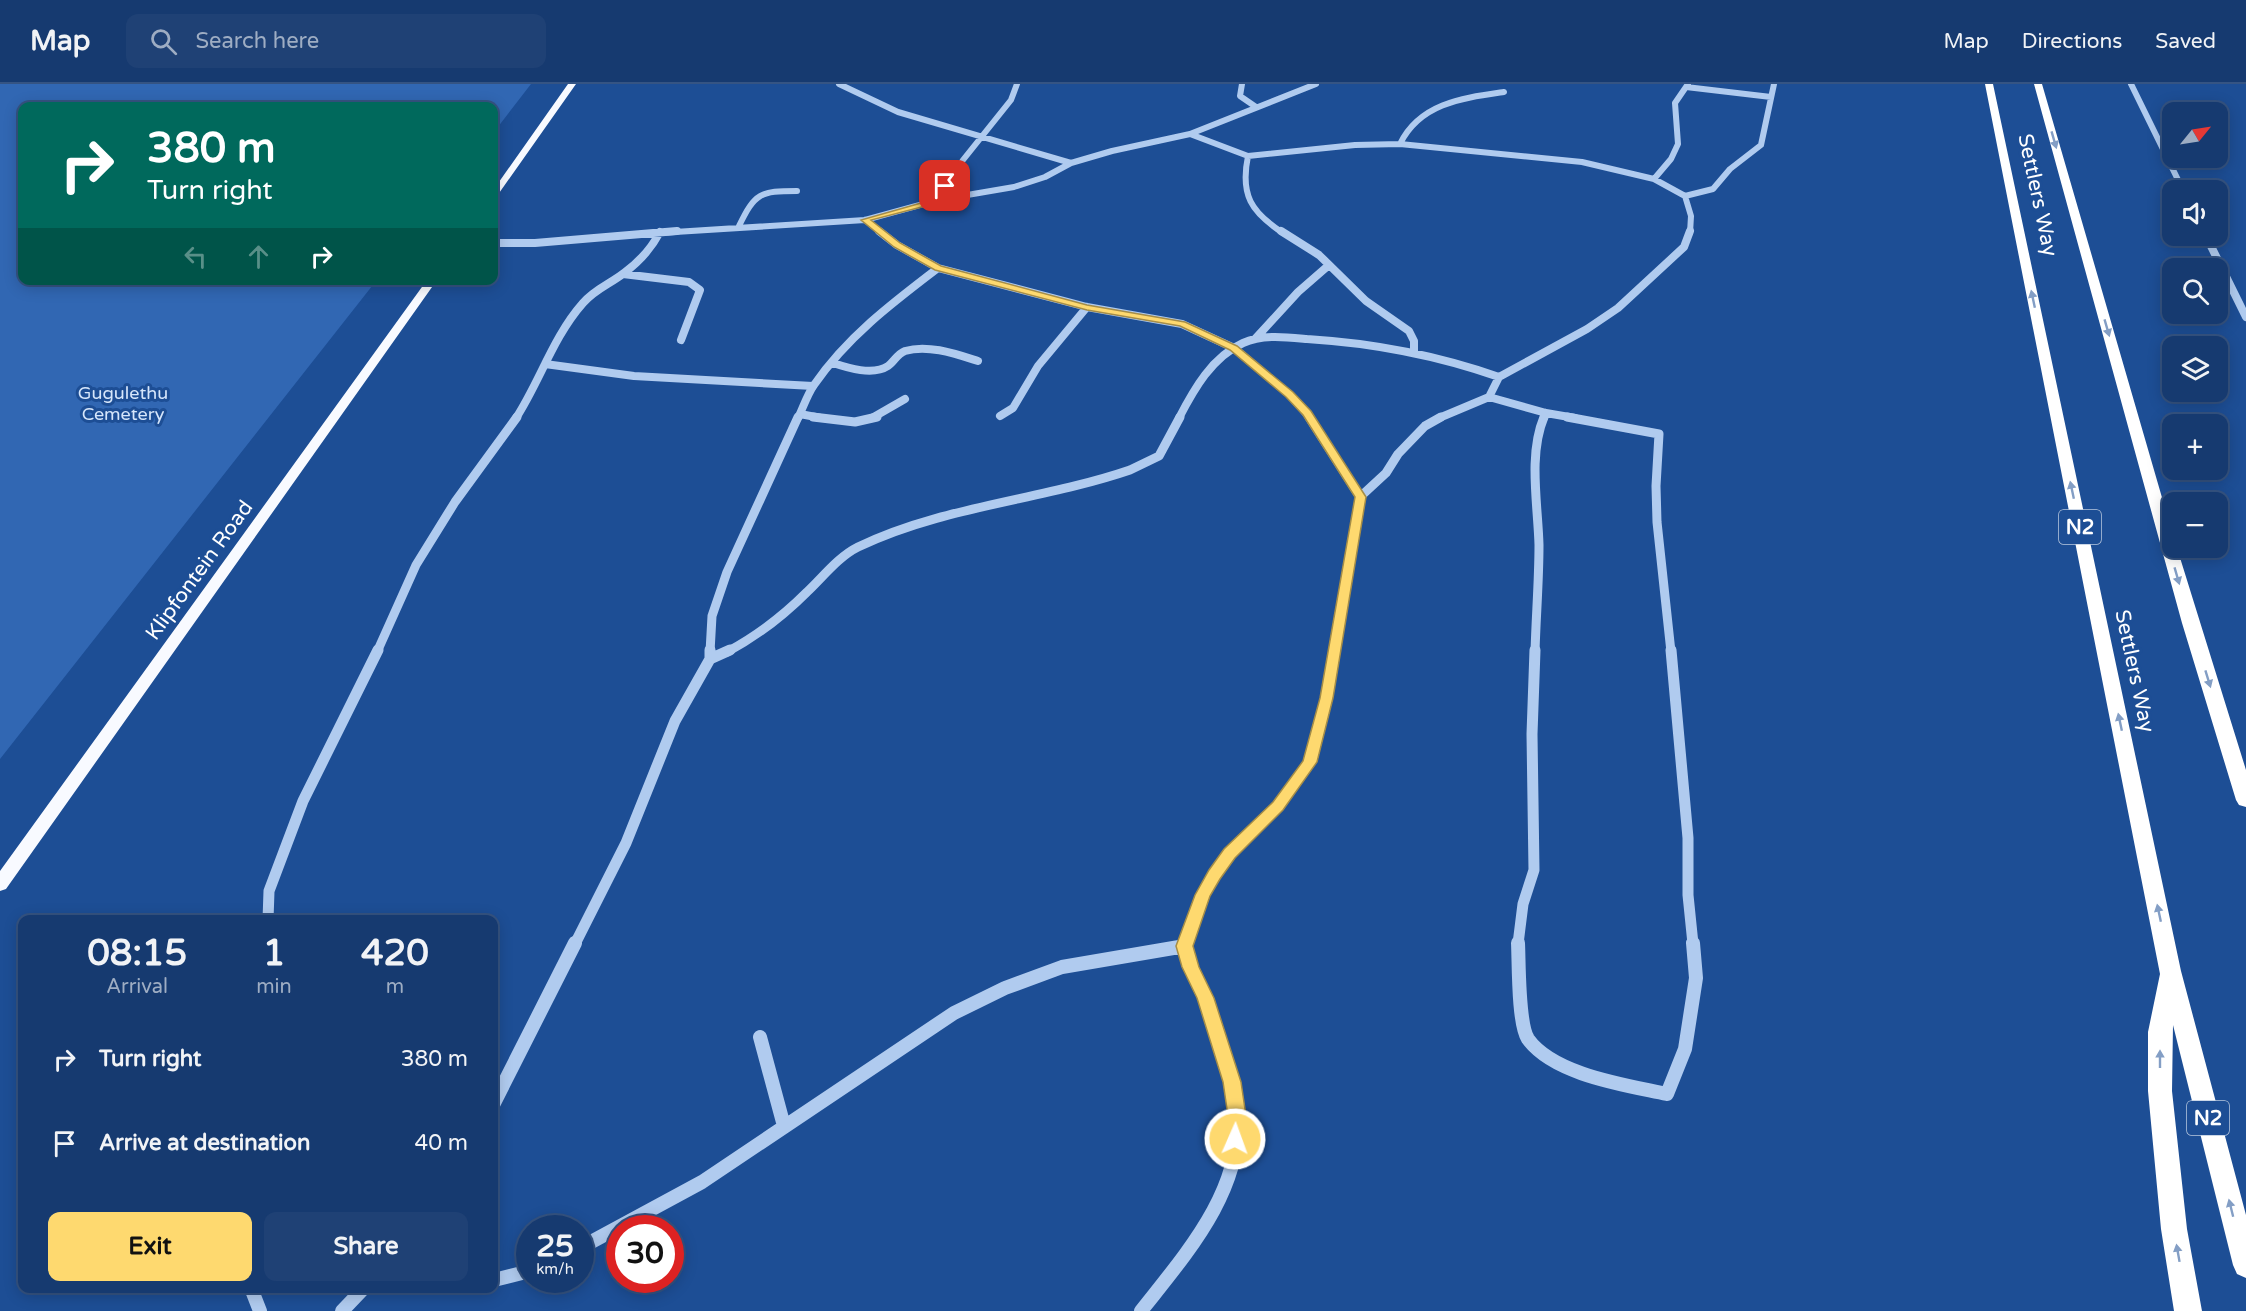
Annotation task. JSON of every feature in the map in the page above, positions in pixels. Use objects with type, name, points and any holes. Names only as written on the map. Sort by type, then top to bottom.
[{"type":"highway","name":"Settlers Way","points":[[1989,84],[2170,971],[2246,1265]]},
{"type":"highway","name":"Settlers Way","points":[[2038,84],[2190,623],[2241,775],[2246,800]]},
{"type":"highway","points":[[2170,971],[2160,1032],[2160,1091],[2174,1229],[2188,1311]]},
{"type":"main road","points":[[498,188],[572,84]]},
{"type":"main road","name":"Klipfontein Road","points":[[0,884],[428,285]]},
{"type":"street","points":[[838,84],[878,104],[1071,163]]},
{"type":"street","points":[[938,200],[949,178],[1016,96],[1017,84]]},
{"type":"street","points":[[1242,84],[1240,96],[1256,107]]},
{"type":"street","points":[[498,243],[535,243],[739,226],[865,220],[938,200],[1014,187],[1045,177],[1071,163],[1112,151],[1191,134],[1316,84]]},
{"type":"street","points":[[1400,144],[1403,133],[1426,112],[1450,102],[1504,92],[1497,84]]},
{"type":"street","points":[[1191,134],[1248,156],[1355,145],[1400,144],[1582,162],[1654,179],[1685,196],[1704,194],[1713,190],[1737,162],[1761,145],[1774,84]]},
{"type":"street","points":[[2131,84],[2178,180]]},
{"type":"street","points":[[1654,179],[1670,161],[1678,144],[1681,132],[1675,102],[1687,85],[1771,97]]},
{"type":"street","points":[[1248,156],[1244,175],[1247,195],[1257,214],[1319,255],[1366,301],[1409,331],[1414,341],[1414,353]]},
{"type":"street","points":[[739,226],[756,194],[766,191],[798,190]]},
{"type":"street","points":[[1489,397],[1498,377],[1607,316],[1673,259],[1690,239],[1691,215],[1685,196]]},
{"type":"street","points":[[865,220],[897,245],[938,268],[1087,307],[1182,324],[1234,348],[1290,394],[1307,413],[1360,497]]},
{"type":"street","points":[[268,915],[269,891],[303,801],[381,642],[416,564],[455,502],[513,424],[535,387],[558,337],[584,301],[598,288],[623,274],[651,249],[660,232]]},
{"type":"street","points":[[2210,246],[2246,317]]},
{"type":"street","points":[[710,659],[751,640],[779,619],[841,559],[858,548],[922,523],[1038,496],[1103,478],[1152,461],[1159,456],[1187,404],[1222,356],[1255,339],[1298,292],[1329,265]]},
{"type":"street","points":[[498,1095],[626,843],[675,721],[710,659],[712,616],[722,588],[752,514],[813,386],[880,312],[938,268]]},
{"type":"street","points":[[623,274],[689,282],[700,290],[681,340]]},
{"type":"street","points":[[1000,416],[1013,408],[1038,366],[1087,307]]},
{"type":"street","points":[[1255,339],[1335,341],[1414,353],[1463,363],[1498,377]]},
{"type":"street","points":[[833,363],[855,369],[879,368],[887,366],[901,352],[915,349],[953,353],[978,361]]},
{"type":"street","points":[[545,364],[634,376],[813,386]]},
{"type":"street","points":[[1141,1311],[1181,1260],[1213,1212],[1233,1162],[1237,1116],[1232,1082],[1206,998],[1191,967],[1185,946],[1203,895],[1230,854],[1278,806],[1310,762],[1326,698],[1360,497],[1386,473],[1398,454],[1425,426],[1489,397],[1546,413],[1659,434],[1656,486],[1657,522],[1679,727],[1688,838],[1688,895],[1696,978],[1685,1049],[1667,1094],[1606,1081],[1573,1071],[1551,1059],[1527,1038],[1521,1007],[1518,938],[1523,904],[1534,870],[1532,734],[1539,547],[1536,468],[1540,427],[1546,413]]},
{"type":"street","points":[[800,414],[840,422],[867,422],[879,417],[905,399]]},
{"type":"street","points":[[594,1242],[702,1182],[954,1013],[1005,988],[1062,967],[1185,946]]},
{"type":"street","points":[[760,1037],[784,1126]]},
{"type":"street","points":[[498,1279],[516,1274]]},
{"type":"street","points":[[252,1293],[260,1311]]},
{"type":"street","points":[[342,1311],[359,1293]]},
{"type":"green space","name":"Gugulethu Cemetery","points":[[0,84],[531,84],[498,127],[498,102],[18,102],[18,285],[373,285],[0,759]]},
{"type":"route","points":[[945,186],[938,200],[865,220],[897,245],[938,268],[1087,307],[1182,324],[1234,348],[1290,394],[1307,413],[1360,497],[1326,698],[1314,752],[1310,762],[1278,806],[1230,854],[1215,875],[1203,895],[1185,946],[1191,967],[1206,998],[1232,1082],[1237,1116],[1235,1139]]}]
